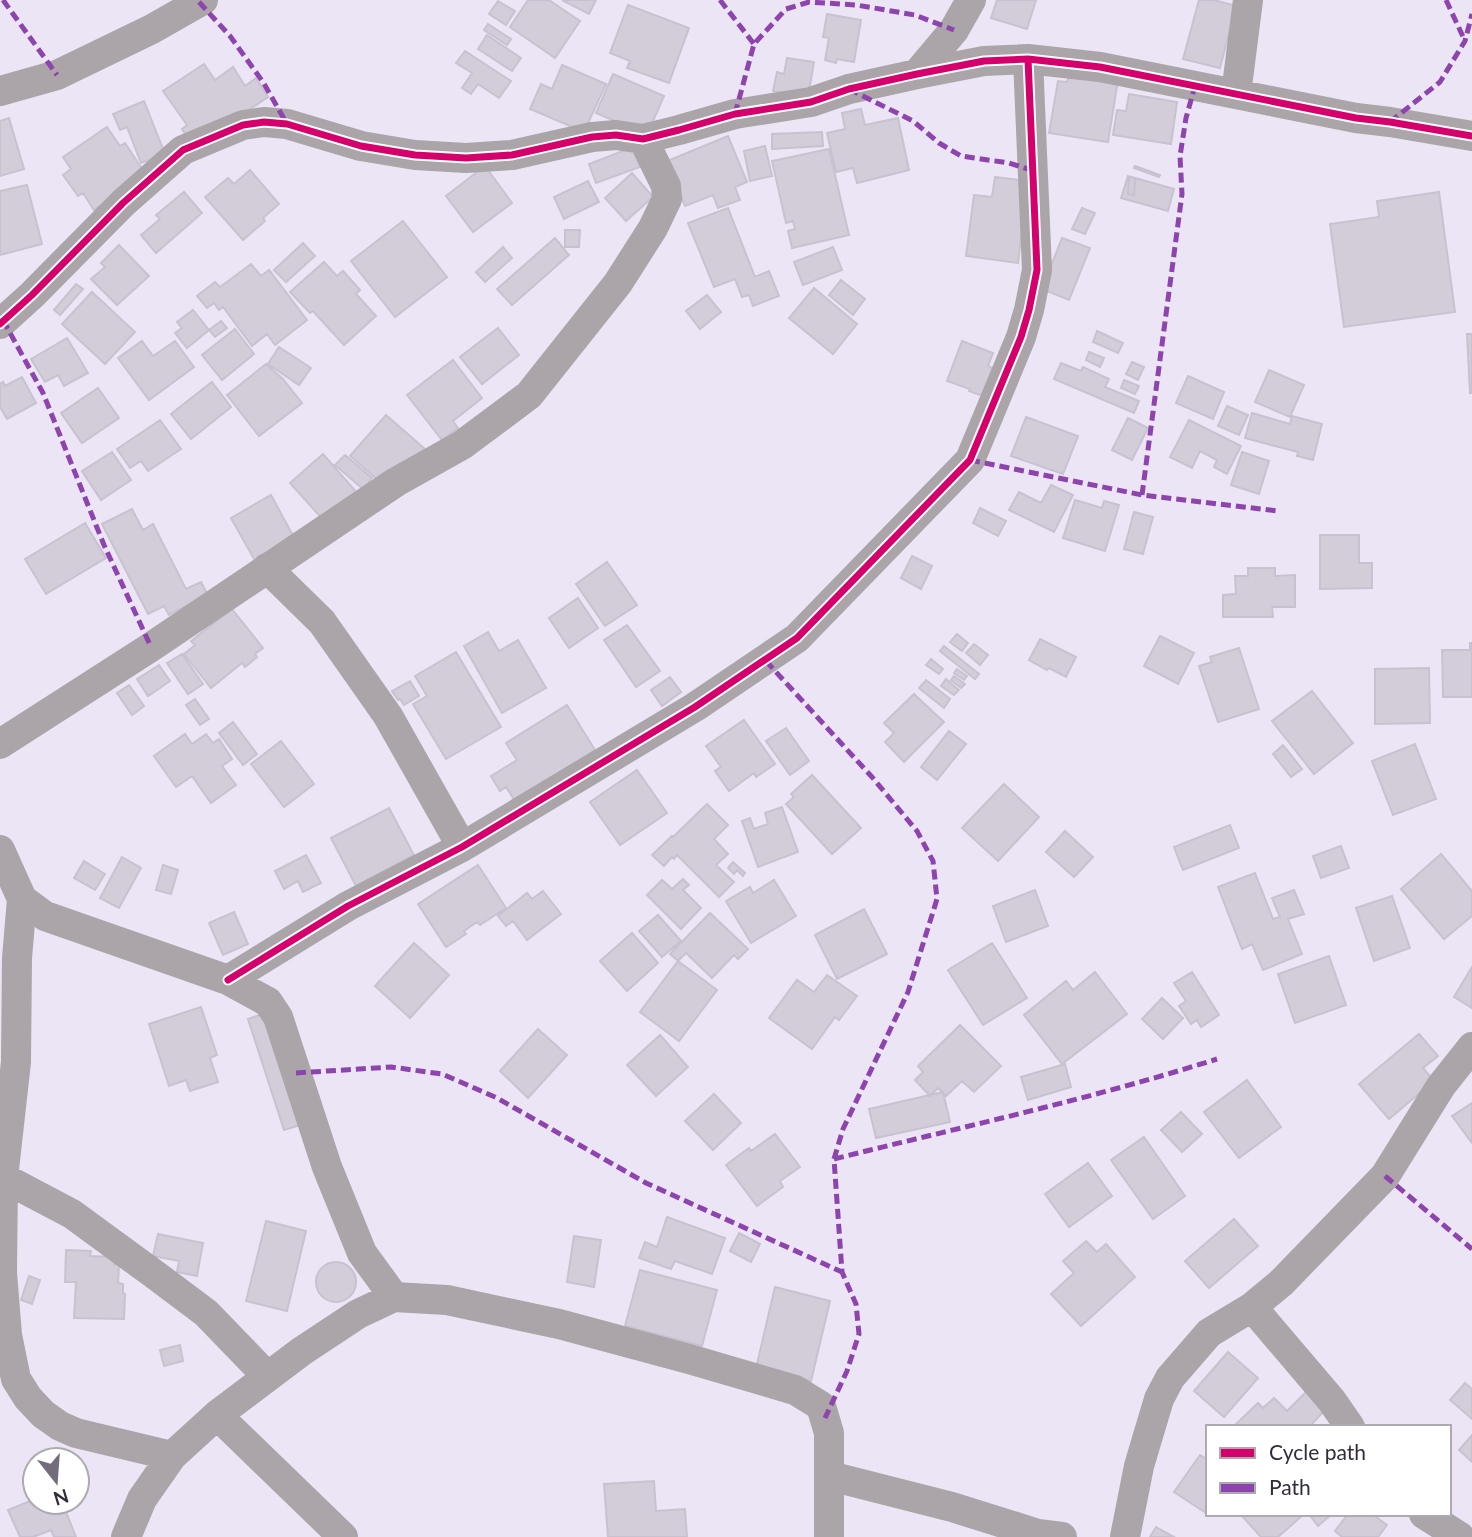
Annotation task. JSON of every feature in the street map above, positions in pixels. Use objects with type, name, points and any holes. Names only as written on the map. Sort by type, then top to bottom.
[{"type":"street","points":[[0,91],[57,75],[152,30],[203,0]]},
{"type":"street","points":[[916,74],[954,30],[971,0]]},
{"type":"street","points":[[1236,94],[1248,0]]},
{"type":"street","points":[[228,980],[348,906],[462,847],[695,707],[797,638],[970,460],[1021,337],[1037,270],[1028,59]]},
{"type":"street","points":[[0,324],[123,203],[183,150],[243,125],[264,122],[287,124],[361,146],[415,155],[466,158],[512,155],[592,137],[616,135],[643,139],[735,114],[811,102],[849,89],[916,74],[984,61],[1028,59],[1100,67],[1356,118],[1472,136]]},
{"type":"street","points":[[0,744],[151,647],[396,482],[462,445],[529,395],[618,283],[653,228],[667,199],[666,186],[643,139]]},
{"type":"street","points":[[267,568],[322,622],[388,716],[462,847]]},
{"type":"street","points":[[0,850],[22,899],[17,958],[16,1062],[1,1177],[4,1335],[16,1379],[28,1398],[43,1414],[60,1426],[76,1433],[172,1457]]},
{"type":"street","points":[[22,899],[45,916],[228,980],[268,1002],[278,1017],[327,1167],[362,1253],[394,1297]]},
{"type":"street","points":[[1125,1537],[1139,1466],[1159,1399],[1170,1378],[1209,1333],[1252,1307],[1281,1283],[1385,1176],[1441,1086],[1472,1048]]},
{"type":"street","points":[[1,1177],[72,1214],[154,1274],[206,1313],[267,1376]]},
{"type":"street","points":[[126,1537],[142,1499],[172,1457],[217,1415],[267,1376],[358,1314],[394,1297],[447,1300],[559,1324],[795,1390],[821,1406],[829,1433],[829,1537]]},
{"type":"street","points":[[1252,1307],[1332,1401],[1349,1425]]},
{"type":"street","points":[[217,1415],[343,1537]]},
{"type":"street","points":[[830,1476],[953,1507],[1038,1534],[1062,1537]]},
{"type":"street","points":[[1427,1516],[1460,1537]]},
{"type":"building","points":[[528,0],[549,0],[580,21],[555,58],[510,27]]},
{"type":"building","points":[[562,0],[596,0],[589,14]]},
{"type":"building","points":[[997,0],[1036,0],[1027,29],[991,18]]},
{"type":"building","points":[[1199,0],[1214,0],[1236,6],[1220,68],[1183,59]]},
{"type":"building","points":[[498,1],[515,11],[506,25],[489,14]]},
{"type":"building","points":[[628,5],[689,28],[669,83],[627,68],[630,61],[610,53]]},
{"type":"building","points":[[827,14],[861,20],[854,62],[837,59],[836,63],[825,60],[829,38],[823,37]]},
{"type":"building","points":[[488,24],[511,39],[507,45],[484,30]]},
{"type":"building","points":[[487,35],[521,58],[512,71],[478,49]]},
{"type":"building","points":[[465,51],[511,81],[499,98],[478,84],[471,94],[462,88],[472,73],[456,63]]},
{"type":"building","points":[[787,58],[814,62],[808,97],[773,91],[777,72],[784,74]]},
{"type":"building","points":[[204,64],[215,80],[233,67],[245,86],[256,78],[268,97],[206,139],[189,140],[182,129],[187,125],[163,91]]},
{"type":"building","points":[[562,65],[606,84],[584,132],[530,109],[541,84],[552,89]]},
{"type":"building","points":[[613,74],[664,96],[647,135],[596,113]]},
{"type":"building","points":[[1069,76],[1118,80],[1108,142],[1049,133],[1058,81],[1067,82]]},
{"type":"building","points":[[1129,94],[1177,102],[1171,144],[1113,135],[1117,110],[1126,111]]},
{"type":"building","points":[[144,101],[165,154],[141,163],[127,127],[120,130],[113,114]]},
{"type":"building","points":[[861,109],[865,125],[898,118],[909,170],[857,183],[853,168],[836,172],[827,133],[845,129],[842,113]]},
{"type":"building","points":[[9,118],[24,169],[0,176],[0,121]]},
{"type":"building","points":[[107,127],[120,146],[125,143],[146,175],[94,210],[83,193],[78,196],[63,175],[71,169],[63,157]]},
{"type":"building","points":[[822,132],[823,146],[772,149],[772,134]]},
{"type":"building","points":[[728,136],[747,182],[735,187],[740,200],[718,208],[713,195],[685,206],[667,161]]},
{"type":"building","points":[[765,146],[772,176],[750,181],[744,151]]},
{"type":"building","points":[[633,147],[640,167],[596,183],[589,164]]},
{"type":"building","points":[[829,149],[849,235],[792,248],[788,231],[795,229],[793,221],[786,223],[772,161]]},
{"type":"building","points":[[485,166],[512,203],[473,232],[446,196]]},
{"type":"building","points":[[1135,166],[1160,175],[1159,177],[1134,168]]},
{"type":"building","points":[[250,170],[279,204],[263,218],[265,221],[243,240],[205,197],[228,178],[234,184]]},
{"type":"building","points":[[632,173],[653,197],[626,221],[605,198]]},
{"type":"building","points":[[1128,176],[1174,189],[1168,211],[1121,198]]},
{"type":"building","points":[[995,177],[1028,181],[1018,263],[966,256],[974,195],[992,197]]},
{"type":"building","points":[[1129,177],[1135,178],[1134,195],[1128,194]]},
{"type":"building","points":[[588,181],[599,202],[564,219],[554,197]]},
{"type":"building","points":[[27,185],[42,244],[0,255],[0,191]]},
{"type":"building","points":[[184,192],[202,213],[156,253],[141,235],[160,219],[156,215]]},
{"type":"building","points":[[1439,192],[1455,312],[1344,327],[1330,224],[1379,217],[1377,201]]},
{"type":"building","points":[[728,208],[755,277],[769,271],[779,296],[753,306],[749,295],[742,297],[735,279],[714,287],[688,223]]},
{"type":"building","points":[[1082,208],[1095,213],[1085,234],[1072,229]]},
{"type":"building","points":[[403,221],[447,277],[395,317],[351,261]]},
{"type":"building","points":[[565,230],[580,230],[579,247],[565,247]]},
{"type":"building","points":[[555,238],[569,255],[512,305],[497,289]]},
{"type":"building","points":[[1062,238],[1090,248],[1069,300],[1042,289]]},
{"type":"building","points":[[303,243],[315,256],[286,282],[274,270]]},
{"type":"building","points":[[119,245],[149,276],[117,305],[91,279],[105,267],[101,263]]},
{"type":"building","points":[[503,247],[512,258],[485,282],[476,272]]},
{"type":"building","points":[[833,247],[842,270],[803,285],[794,262]]},
{"type":"building","points":[[324,262],[337,276],[343,271],[360,290],[356,294],[376,316],[344,345],[313,311],[310,313],[290,292]]},
{"type":"building","points":[[251,264],[261,276],[269,270],[307,320],[275,345],[267,334],[252,346],[223,307],[219,310],[214,303],[207,308],[197,296],[215,282],[220,287]]},
{"type":"building","points":[[841,280],[865,299],[853,315],[829,295]]},
{"type":"building","points":[[76,284],[83,289],[60,315],[54,310]]},
{"type":"building","points":[[814,288],[857,324],[833,354],[789,318]]},
{"type":"building","points":[[92,292],[135,332],[105,364],[62,324]]},
{"type":"building","points":[[707,295],[721,312],[700,329],[686,311]]},
{"type":"building","points":[[193,310],[209,330],[187,348],[175,333],[182,328],[177,322]]},
{"type":"building","points":[[221,321],[227,328],[215,337],[209,330]]},
{"type":"building","points":[[498,328],[519,355],[482,384],[460,357]]},
{"type":"building","points":[[235,329],[254,354],[222,380],[202,355]]},
{"type":"building","points":[[1097,331],[1123,343],[1118,353],[1093,342]]},
{"type":"building","points":[[1467,334],[1472,334],[1472,393],[1470,393]]},
{"type":"building","points":[[67,338],[88,373],[64,386],[58,375],[45,382],[31,359]]},
{"type":"building","points":[[142,341],[153,356],[175,341],[194,367],[149,400],[118,358]]},
{"type":"building","points":[[962,341],[993,353],[988,366],[998,371],[988,398],[947,381]]},
{"type":"building","points":[[279,347],[311,368],[299,385],[268,364]]},
{"type":"building","points":[[1089,352],[1104,358],[1100,367],[1086,360]]},
{"type":"building","points":[[453,360],[482,398],[453,421],[458,428],[442,440],[407,395]]},
{"type":"building","points":[[1132,362],[1144,367],[1138,380],[1126,374]]},
{"type":"building","points":[[1061,363],[1081,371],[1083,367],[1109,379],[1105,387],[1139,401],[1134,413],[1054,379]]},
{"type":"building","points":[[266,364],[283,379],[302,403],[259,436],[227,395]]},
{"type":"building","points":[[1269,370],[1304,385],[1290,417],[1255,402]]},
{"type":"building","points":[[1188,376],[1224,392],[1213,419],[1176,403]]},
{"type":"building","points":[[22,377],[36,403],[7,419],[0,407],[0,384],[3,382],[5,386]]},
{"type":"building","points":[[1124,380],[1139,386],[1135,394],[1121,388]]},
{"type":"building","points":[[212,382],[231,407],[191,439],[171,414]]},
{"type":"building","points":[[98,388],[119,418],[82,443],[61,413]]},
{"type":"building","points":[[1227,406],[1248,415],[1239,435],[1218,426]]},
{"type":"building","points":[[1252,413],[1290,424],[1292,416],[1322,424],[1313,460],[1297,456],[1298,452],[1245,438]]},
{"type":"building","points":[[386,415],[425,449],[386,487],[350,456]]},
{"type":"building","points":[[1026,417],[1078,436],[1063,474],[1011,456]]},
{"type":"building","points":[[1128,418],[1148,428],[1132,460],[1112,450]]},
{"type":"building","points":[[160,420],[181,449],[148,471],[141,461],[130,468],[117,449]]},
{"type":"building","points":[[1189,420],[1241,446],[1227,474],[1214,467],[1217,460],[1200,451],[1192,468],[1170,457]]},
{"type":"building","points":[[112,452],[131,480],[101,500],[82,471]]},
{"type":"building","points":[[1242,452],[1269,461],[1259,494],[1231,485]]},
{"type":"building","points":[[323,454],[358,494],[326,523],[290,483]]},
{"type":"building","points":[[345,455],[372,478],[363,489],[335,465]]},
{"type":"building","points":[[1051,485],[1073,495],[1054,532],[1009,510],[1019,492],[1041,503]]},
{"type":"building","points":[[271,495],[297,543],[258,566],[231,518]]},
{"type":"building","points":[[1075,500],[1102,508],[1104,501],[1119,505],[1105,551],[1063,538]]},
{"type":"building","points":[[980,508],[1006,521],[998,536],[973,523]]},
{"type":"building","points":[[132,509],[143,530],[153,524],[186,589],[201,582],[208,595],[169,615],[164,606],[148,614],[102,524]]},
{"type":"building","points":[[1134,512],[1153,517],[1143,554],[1124,549]]},
{"type":"building","points":[[85,523],[106,558],[46,594],[25,559]]},
{"type":"building","points":[[1320,535],[1359,535],[1359,563],[1372,563],[1372,588],[1320,589]]},
{"type":"building","points":[[912,556],[932,566],[921,589],[901,578]]},
{"type":"building","points":[[607,562],[637,605],[605,626],[576,584]]},
{"type":"building","points":[[1248,568],[1275,568],[1275,576],[1295,575],[1295,607],[1272,607],[1273,617],[1223,617],[1223,595],[1236,594],[1235,576],[1248,576]]},
{"type":"building","points":[[578,598],[598,628],[569,648],[549,618]]},
{"type":"building","points":[[232,609],[263,648],[245,667],[242,663],[211,688],[184,654],[195,645],[191,641]]},
{"type":"building","points":[[627,625],[660,671],[636,687],[604,640]]},
{"type":"building","points":[[488,632],[499,651],[518,640],[546,688],[502,713],[464,646]]},
{"type":"building","points":[[957,634],[968,643],[962,651],[950,642]]},
{"type":"building","points":[[1160,636],[1194,653],[1178,684],[1144,666]]},
{"type":"building","points":[[1040,639],[1076,657],[1066,677],[1029,660]]},
{"type":"building","points":[[1470,643],[1472,697],[1443,697],[1442,650],[1470,650]]},
{"type":"building","points":[[974,644],[988,655],[980,665],[966,653]]},
{"type":"building","points":[[944,646],[979,674],[975,679],[940,651]]},
{"type":"building","points":[[1239,648],[1259,709],[1218,722],[1199,666],[1212,662],[1210,657]]},
{"type":"building","points":[[456,652],[501,727],[446,759],[413,704],[427,696],[415,676]]},
{"type":"building","points":[[182,654],[203,684],[188,694],[167,663]]},
{"type":"building","points":[[931,659],[943,669],[939,674],[926,665]]},
{"type":"building","points":[[159,665],[170,681],[148,696],[137,679]]},
{"type":"building","points":[[1429,668],[1430,723],[1375,724],[1375,669]]},
{"type":"building","points":[[957,669],[967,676],[964,680],[954,673]]},
{"type":"building","points":[[954,676],[965,684],[961,688],[951,680]]},
{"type":"building","points":[[670,677],[681,692],[662,706],[651,690]]},
{"type":"building","points":[[946,679],[959,690],[954,695],[941,686]]},
{"type":"building","points":[[926,680],[950,699],[944,708],[919,688]]},
{"type":"building","points":[[410,681],[419,696],[404,705],[392,691]]},
{"type":"building","points":[[129,685],[144,706],[132,715],[117,693]]},
{"type":"building","points":[[1312,691],[1353,743],[1314,774],[1272,721]]},
{"type":"building","points":[[914,694],[944,722],[904,762],[885,742],[894,733],[884,723]]},
{"type":"building","points":[[195,699],[209,719],[200,725],[186,705]]},
{"type":"building","points":[[567,705],[595,750],[515,801],[506,787],[500,791],[491,776],[517,760],[506,743]]},
{"type":"building","points":[[744,720],[775,764],[756,777],[754,773],[729,791],[715,771],[721,767],[706,746]]},
{"type":"building","points":[[233,722],[257,754],[243,765],[219,733]]},
{"type":"building","points":[[786,728],[809,761],[790,775],[766,741]]},
{"type":"building","points":[[949,731],[966,744],[937,780],[921,767]]},
{"type":"building","points":[[185,734],[192,744],[206,734],[213,743],[219,739],[232,759],[222,766],[236,785],[211,803],[192,776],[176,787],[154,756]]},
{"type":"building","points":[[281,741],[314,784],[284,807],[251,764]]},
{"type":"building","points":[[1415,744],[1436,799],[1393,815],[1372,761]]},
{"type":"building","points":[[1283,745],[1302,769],[1291,777],[1273,754]]},
{"type":"building","points":[[637,770],[667,813],[620,845],[590,802]]},
{"type":"building","points":[[812,775],[861,828],[832,854],[786,804],[794,797],[791,794]]},
{"type":"building","points":[[1004,784],[1039,817],[998,861],[962,828]]},
{"type":"building","points":[[707,804],[728,825],[714,839],[728,854],[716,865],[734,882],[719,897],[677,855],[664,866],[652,855]]},
{"type":"building","points":[[782,807],[798,852],[758,867],[742,821],[750,818],[754,829],[768,824],[765,813]]},
{"type":"building","points":[[389,808],[414,855],[356,886],[331,838]]},
{"type":"building","points":[[1230,825],[1239,848],[1183,870],[1174,847]]},
{"type":"building","points":[[1065,831],[1093,857],[1074,877],[1046,852]]},
{"type":"building","points":[[1341,846],[1349,868],[1321,878],[1313,856]]},
{"type":"building","points":[[1441,854],[1472,891],[1472,916],[1444,939],[1401,889]]},
{"type":"building","points":[[306,855],[321,883],[303,892],[298,881],[284,889],[275,871]]},
{"type":"building","points":[[122,857],[141,868],[119,908],[100,898]]},
{"type":"building","points":[[84,861],[105,874],[95,890],[74,878]]},
{"type":"building","points":[[733,862],[745,873],[743,876],[737,870],[734,874],[728,868]]},
{"type":"building","points":[[163,865],[178,870],[171,894],[156,890]]},
{"type":"building","points":[[478,865],[506,908],[480,925],[477,922],[464,931],[466,934],[446,947],[418,904]]},
{"type":"building","points":[[1255,873],[1273,919],[1280,917],[1272,898],[1294,890],[1304,914],[1288,919],[1302,954],[1263,970],[1252,944],[1242,949],[1218,887]]},
{"type":"building","points":[[683,879],[689,885],[683,890],[701,908],[681,929],[647,895],[662,880],[672,889]]},
{"type":"building","points":[[774,880],[796,916],[751,943],[726,901],[750,887],[753,893]]},
{"type":"building","points":[[1035,890],[1048,926],[1006,942],[993,906]]},
{"type":"building","points":[[543,891],[561,914],[527,940],[513,921],[506,926],[498,916],[527,893],[532,899]]},
{"type":"building","points":[[1392,896],[1410,948],[1374,961],[1356,908]]},
{"type":"building","points":[[864,909],[887,954],[837,979],[815,935]]},
{"type":"building","points":[[234,912],[248,944],[223,955],[209,923]]},
{"type":"building","points":[[710,913],[748,949],[738,959],[734,955],[712,978],[686,953],[678,961],[670,954]]},
{"type":"building","points":[[658,915],[681,941],[662,957],[639,931]]},
{"type":"building","points":[[632,933],[658,963],[627,991],[600,961]]},
{"type":"building","points":[[414,943],[449,975],[410,1018],[375,986]]},
{"type":"building","points":[[992,943],[1027,998],[983,1025],[948,970]]},
{"type":"building","points":[[1329,956],[1346,1005],[1295,1023],[1278,974]]},
{"type":"building","points":[[678,961],[717,990],[679,1041],[640,1012]]},
{"type":"building","points":[[1472,967],[1472,1008],[1454,997]]},
{"type":"building","points":[[1095,972],[1127,1014],[1062,1064],[1024,1015],[1066,981],[1073,990]]},
{"type":"building","points":[[1192,972],[1219,1015],[1201,1027],[1197,1020],[1191,1024],[1179,1006],[1186,1001],[1174,983]]},
{"type":"building","points":[[827,975],[857,996],[839,1020],[835,1017],[812,1049],[769,1018],[797,980],[814,992]]},
{"type":"building","points":[[1162,998],[1183,1018],[1163,1039],[1142,1019]]},
{"type":"building","points":[[201,1007],[217,1055],[210,1058],[218,1082],[190,1091],[186,1080],[169,1086],[149,1024]]},
{"type":"building","points":[[268,1012],[304,1124],[284,1130],[248,1019]]},
{"type":"building","points":[[960,1025],[1001,1066],[974,1092],[962,1081],[946,1096],[938,1088],[930,1096],[915,1080],[923,1072],[918,1066]]},
{"type":"building","points":[[538,1029],[567,1055],[528,1098],[500,1071]]},
{"type":"building","points":[[1419,1034],[1438,1056],[1423,1068],[1434,1081],[1389,1119],[1359,1084]]},
{"type":"building","points":[[660,1035],[688,1067],[656,1096],[627,1065]]},
{"type":"building","points":[[1065,1064],[1071,1087],[1028,1100],[1021,1077]]},
{"type":"building","points":[[1247,1080],[1281,1127],[1239,1158],[1204,1112]]},
{"type":"building","points":[[943,1092],[950,1122],[876,1138],[869,1109]]},
{"type":"building","points":[[714,1094],[741,1123],[713,1150],[685,1121]]},
{"type":"building","points":[[1472,1103],[1472,1143],[1452,1116]]},
{"type":"building","points":[[1181,1112],[1202,1134],[1182,1152],[1161,1130]]},
{"type":"building","points":[[775,1134],[800,1167],[780,1181],[783,1187],[757,1206],[726,1165]]},
{"type":"building","points":[[1144,1137],[1185,1196],[1153,1219],[1111,1160]]},
{"type":"building","points":[[1088,1163],[1112,1196],[1069,1227],[1045,1194]]},
{"type":"building","points":[[667,1217],[725,1238],[712,1274],[675,1261],[671,1269],[639,1258],[645,1242],[657,1247]]},
{"type":"building","points":[[1234,1219],[1258,1246],[1209,1288],[1185,1261]]},
{"type":"building","points":[[266,1221],[306,1231],[287,1311],[246,1301]]},
{"type":"building","points":[[739,1233],[760,1244],[751,1262],[730,1251]]},
{"type":"building","points":[[158,1234],[203,1243],[197,1276],[177,1272],[179,1261],[153,1256]]},
{"type":"building","points":[[574,1236],[601,1240],[594,1287],[567,1282]]},
{"type":"building","points":[[1086,1241],[1097,1252],[1106,1244],[1135,1277],[1081,1326],[1051,1294],[1074,1273],[1063,1261]]},
{"type":"building","points":[[66,1250],[91,1251],[90,1256],[114,1257],[114,1265],[119,1265],[118,1283],[123,1284],[125,1294],[124,1319],[74,1318],[76,1282],[65,1282]]},
{"type":"building","points":[[336,1262],[350,1268],[356,1282],[350,1296],[336,1302],[322,1296],[316,1282],[322,1268]]},
{"type":"building","points":[[640,1270],[717,1290],[702,1346],[625,1326]]},
{"type":"building","points":[[29,1276],[40,1280],[32,1304],[21,1300]]},
{"type":"building","points":[[775,1287],[830,1301],[811,1381],[756,1368]]},
{"type":"building","points":[[180,1345],[183,1361],[164,1366],[160,1350]]},
{"type":"building","points":[[1228,1352],[1258,1378],[1224,1417],[1194,1391]]},
{"type":"building","points":[[1465,1383],[1472,1389],[1472,1419],[1450,1400]]},
{"type":"building","points":[[1309,1389],[1328,1407],[1311,1425],[1235,1425],[1258,1403],[1263,1408],[1274,1398],[1287,1411]]},
{"type":"building","points":[[1472,1435],[1472,1462],[1459,1450]]},
{"type":"building","points":[[1200,1455],[1206,1459],[1206,1513],[1174,1492]]},
{"type":"building","points":[[654,1481],[656,1511],[685,1509],[687,1537],[608,1537],[604,1484]]},
{"type":"building","points":[[21,1505],[21,1516],[68,1516],[76,1537],[54,1537],[51,1530],[33,1537],[20,1537],[8,1510]]},
{"type":"building","points":[[1242,1516],[1302,1516],[1278,1537],[1261,1537]]},
{"type":"building","points":[[1310,1516],[1330,1516],[1318,1526]]},
{"type":"building","points":[[1346,1516],[1375,1516],[1387,1525],[1378,1537],[1342,1537],[1335,1531]]},
{"type":"building","points":[[1156,1527],[1174,1537],[1150,1537]]},
{"type":"marked path","points":[[3,0],[57,75]]},
{"type":"marked path","points":[[720,0],[754,44]]},
{"type":"marked path","points":[[1446,0],[1465,41]]},
{"type":"marked path","points":[[199,2],[230,36],[263,82],[287,124]]},
{"type":"marked path","points":[[735,114],[754,44],[786,9],[809,2],[856,5],[915,15],[954,30]]},
{"type":"marked path","points":[[1390,122],[1440,82],[1465,41],[1472,14]]},
{"type":"marked path","points":[[1142,495],[1182,194],[1180,156],[1195,86]]},
{"type":"marked path","points":[[849,89],[913,121],[939,143],[961,156],[1009,163],[1034,171]]},
{"type":"marked path","points":[[3,320],[43,393],[104,545],[151,647]]},
{"type":"marked path","points":[[970,460],[1142,495],[1278,511]]},
{"type":"marked path","points":[[766,661],[872,777],[917,831],[933,861],[937,899],[908,992],[843,1129],[834,1159],[842,1272],[856,1304],[859,1334],[847,1371],[825,1418]]},
{"type":"marked path","points":[[834,1159],[1074,1100],[1217,1059]]},
{"type":"marked path","points":[[296,1073],[391,1067],[442,1074],[497,1098],[646,1183],[842,1272]]},
{"type":"marked path","points":[[1385,1176],[1472,1249]]},
{"type":"cycle path","points":[[0,324],[123,203],[183,150],[243,125],[264,122],[287,124],[361,146],[415,155],[466,158],[512,155],[592,137],[616,135],[643,139],[735,114],[811,102],[849,89],[917,74],[984,61],[1028,59],[1100,67],[1356,118],[1472,136]]},
{"type":"cycle path","points":[[228,980],[348,906],[462,847],[695,707],[797,638],[970,460],[1021,337],[1037,270],[1028,59]]}]
